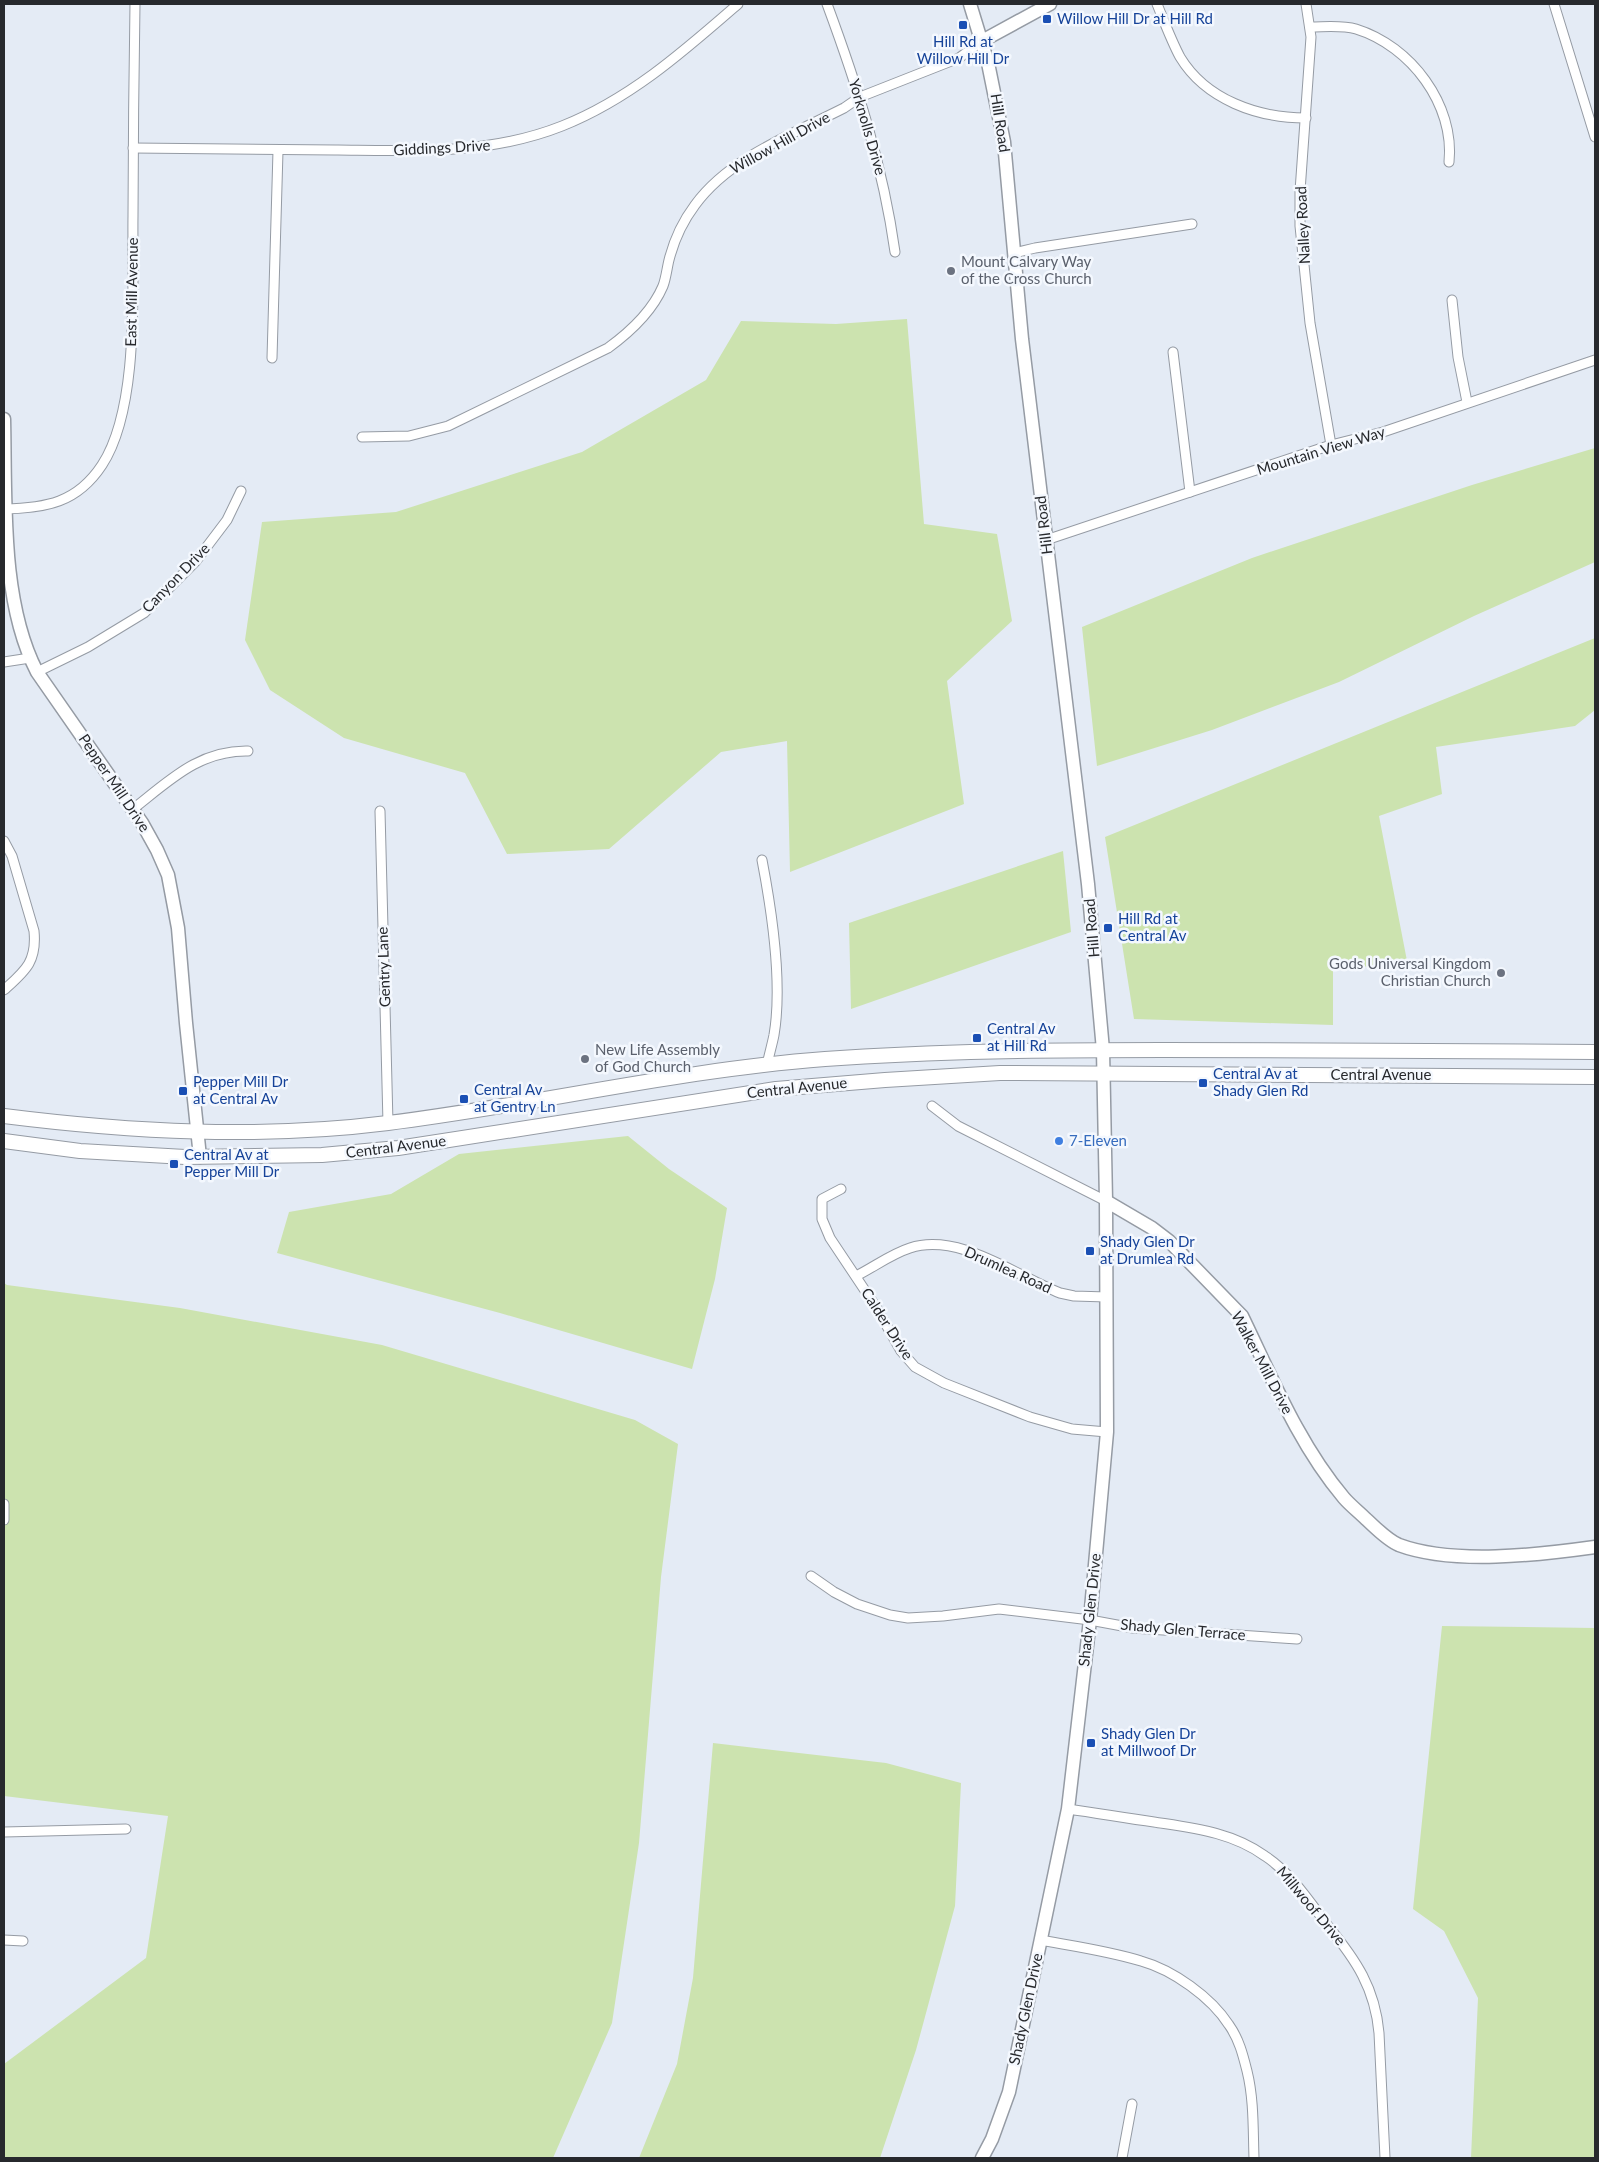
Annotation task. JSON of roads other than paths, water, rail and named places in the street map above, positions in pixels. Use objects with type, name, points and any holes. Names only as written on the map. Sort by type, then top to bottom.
[{"type":"main road","name":"Central Avenue","points":[[4,1116],[99,1126],[198,1132],[310,1130],[388,1123],[663,1079],[767,1065],[920,1053],[1103,1050],[1595,1052]]},
{"type":"main road","name":"Central Avenue","points":[[4,1141],[88,1151],[200,1158],[290,1157],[398,1148],[776,1089],[885,1080],[1000,1073],[1595,1076]]},
{"type":"street","name":"East Mill Avenue","points":[[5,509],[48,506],[72,496],[80,490],[101,466],[116,436],[124,403],[132,335],[135,4]]},
{"type":"street","name":"Giddings Drive","points":[[133,148],[278,151],[453,150],[494,145],[529,137],[577,120],[626,93],[666,65],[738,4]]},
{"type":"street","name":"Yorknolls Drive","points":[[827,4],[860,97],[878,159],[890,214],[895,252]]},
{"type":"street","name":"Hill Road","points":[[970,4],[982,40],[999,113],[1046,540],[1088,884],[1103,1050]]},
{"type":"street","name":"Willow Hill Drive","points":[[362,437],[410,436],[448,426],[608,348],[631,331],[655,301],[664,283],[676,237],[694,206],[715,180],[737,164],[844,108],[860,97],[958,58],[982,40],[1050,4]]},
{"type":"street","points":[[1158,4],[1181,58],[1197,78],[1215,94],[1242,107],[1261,113],[1306,118]]},
{"type":"street","name":"Nalley Road","points":[[1306,4],[1310,27],[1310,52],[1300,191],[1300,226],[1310,324],[1331,446]]},
{"type":"street","points":[[1554,4],[1595,137]]},
{"type":"street","points":[[1310,27],[1344,27],[1359,30],[1384,42],[1407,58],[1421,74],[1438,104],[1451,146],[1449,162]]},
{"type":"street","points":[[272,358],[278,151]]},
{"type":"street","points":[[1014,253],[1035,248],[1192,224]]},
{"type":"street","points":[[1452,300],[1458,357],[1467,402]]},
{"type":"street","points":[[1173,352],[1190,492]]},
{"type":"street","name":"Mountain View Way","points":[[1046,540],[1331,446],[1383,432],[1595,360]]},
{"type":"street","name":"Pepper Mill Drive","points":[[4,419],[5,509],[10,577],[18,616],[30,658],[37,672],[148,834],[165,866],[173,896],[178,928],[200,1158]]},
{"type":"street","name":"Canyon Drive","points":[[37,672],[88,647],[144,613],[196,561],[227,520],[241,491]]},
{"type":"street","points":[[4,662],[30,658]]},
{"type":"street","points":[[133,810],[174,777],[204,758],[225,752],[248,751]]},
{"type":"street","name":"Gentry Lane","points":[[380,811],[388,1123]]},
{"type":"street","points":[[4,841],[12,856],[34,931],[35,942],[30,964],[4,990]]},
{"type":"street","points":[[762,860],[772,926],[776,978],[774,1035],[767,1065]]},
{"type":"street","name":"Shady Glen Drive","points":[[982,2158],[995,2131],[1008,2092],[1068,1809],[1090,1620],[1107,1432],[1103,1050]]},
{"type":"street","name":"Walker Mill Drive","points":[[932,1106],[958,1126],[1106,1202],[1152,1228],[1168,1241],[1242,1316],[1297,1429],[1345,1500],[1377,1530],[1396,1544],[1417,1550],[1462,1556],[1509,1556],[1595,1547]]},
{"type":"street","name":"Calder Drive","points":[[841,1189],[822,1199],[822,1219],[830,1238],[908,1360],[932,1378],[989,1402],[1058,1426],[1107,1432]]},
{"type":"street","name":"Drumlea Road","points":[[856,1276],[908,1248],[922,1245],[940,1245],[966,1250],[1060,1294],[1107,1297]]},
{"type":"street","points":[[4,1504],[4,1520]]},
{"type":"street","name":"Shady Glen Terrace","points":[[811,1576],[845,1598],[869,1609],[890,1615],[923,1618],[999,1609],[1090,1620],[1133,1628],[1297,1639]]},
{"type":"street","name":"Millwoof Drive","points":[[1068,1809],[1196,1828],[1226,1835],[1266,1856],[1290,1879],[1348,1951],[1364,1976],[1370,1990],[1376,2011],[1379,2033],[1385,2158]]},
{"type":"street","points":[[4,1832],[126,1829]]},
{"type":"street","points":[[4,1940],[23,1941]]},
{"type":"street","points":[[1040,1940],[1133,1958],[1159,1968],[1193,1989],[1221,2014],[1239,2042],[1248,2072],[1254,2158]]},
{"type":"street","points":[[1122,2158],[1132,2104]]},
{"type":"place","name":"Willow Hill Dr at Hill Rd","points":[[1047,19]]},
{"type":"place","name":"Hill Rd at Willow Hill Dr","points":[[963,25]]},
{"type":"place","name":"Mount Calvary Way of the Cross Church","points":[[951,271]]},
{"type":"place","name":"Hill Rd at Central Av","points":[[1108,928]]},
{"type":"place","name":"Gods Universal Kingdom Christian Church","points":[[1501,973]]},
{"type":"place","name":"Central Av at Hill Rd","points":[[977,1038]]},
{"type":"place","name":"New Life Assembly of God Church","points":[[585,1059]]},
{"type":"place","name":"Central Av at Shady Glen Rd","points":[[1203,1083]]},
{"type":"place","name":"Pepper Mill Dr at Central Av","points":[[183,1091]]},
{"type":"place","name":"Central Av at Gentry Ln","points":[[464,1099]]},
{"type":"place","name":"7-Eleven","points":[[1059,1141]]},
{"type":"place","name":"Central Av at Pepper Mill Dr","points":[[174,1164]]},
{"type":"place","name":"Shady Glen Dr at Drumlea Rd","points":[[1090,1251]]},
{"type":"place","name":"Shady Glen Dr at Millwoof Dr","points":[[1091,1743]]}]
